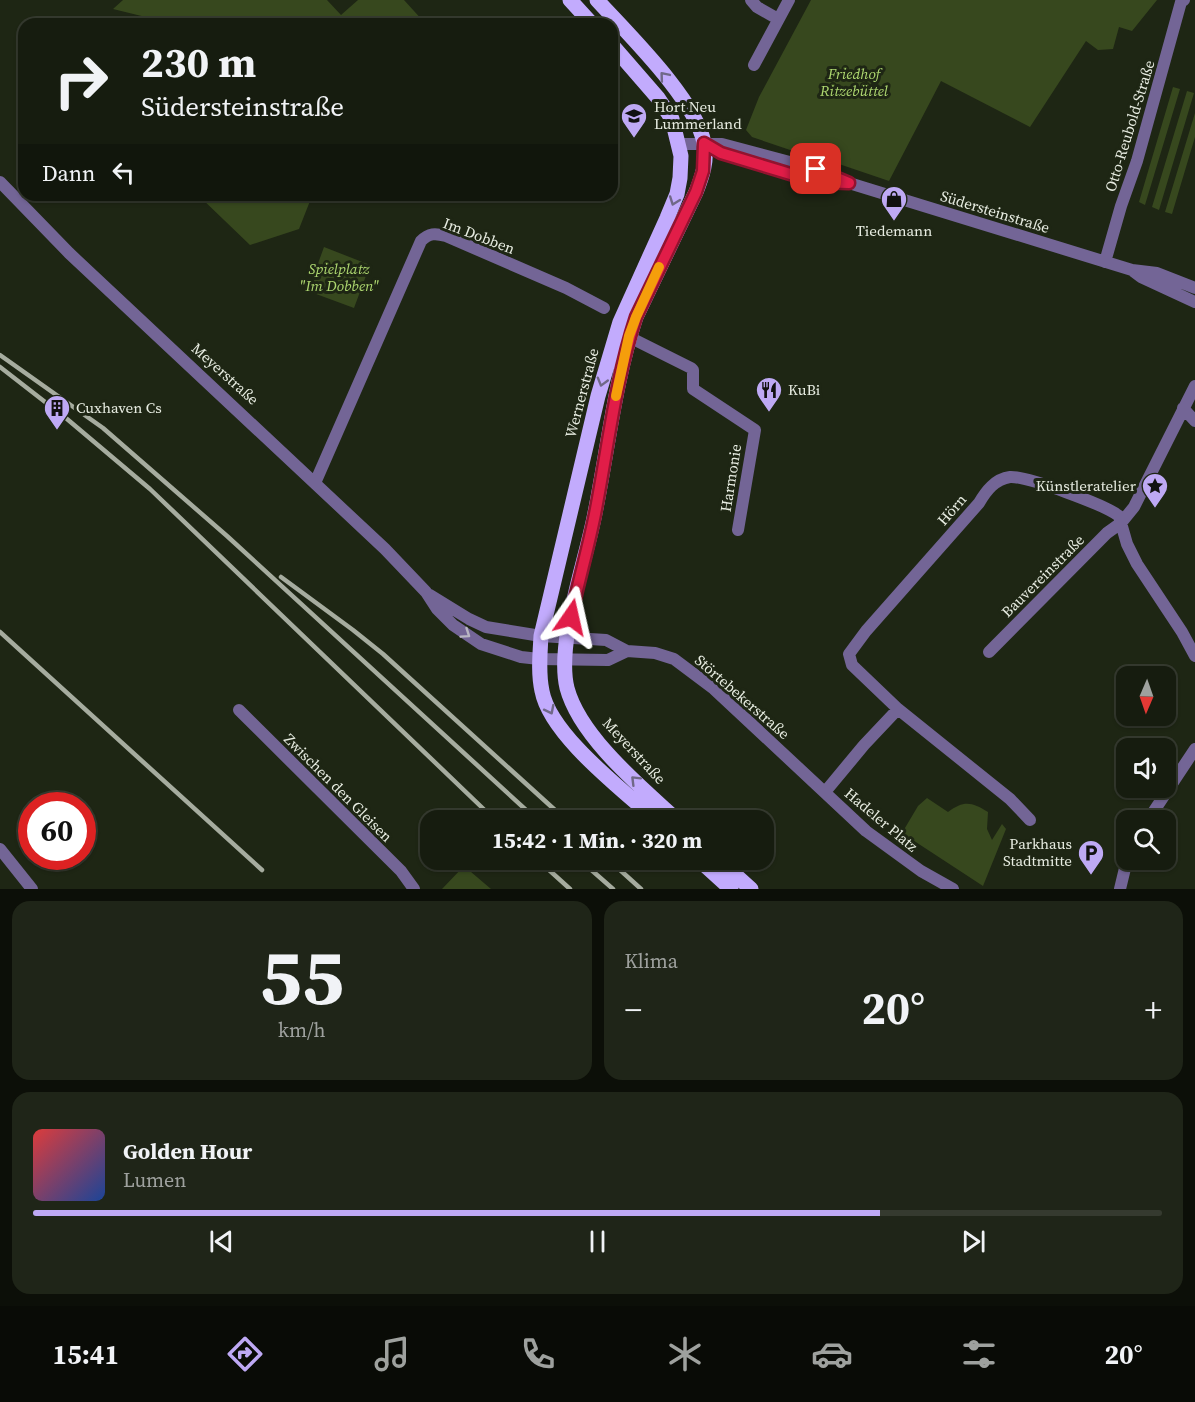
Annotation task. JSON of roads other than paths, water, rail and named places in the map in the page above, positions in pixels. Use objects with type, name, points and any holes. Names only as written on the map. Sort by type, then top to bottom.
[{"type":"main road","points":[[570,0],[586,18]]},
{"type":"main road","points":[[597,0],[613,18]]},
{"type":"main road","points":[[618,24],[686,102],[699,124],[704,143]]},
{"type":"main road","name":"Wernerstraße","points":[[539,659],[541,636],[598,396],[677,194],[681,167],[679,144],[672,119],[618,52]]},
{"type":"main road","name":"Wernerstraße","points":[[568,638],[577,586],[595,516],[615,404],[623,334],[636,317],[696,192],[703,171],[704,143]]},
{"type":"main road","name":"Meyerstraße","points":[[568,638],[567,689],[576,710],[602,748],[667,810]]},
{"type":"main road","points":[[539,659],[542,692],[551,714],[570,741],[645,810]]},
{"type":"main road","points":[[710,870],[731,889]]},
{"type":"main road","points":[[730,870],[751,889]]},
{"type":"street","points":[[754,64],[789,0]]},
{"type":"street","name":"Otto-Reubold-Straße","points":[[1105,262],[1137,161],[1181,2],[1184,0]]},
{"type":"street","points":[[754,3],[778,19]]},
{"type":"street","name":"Südersteinstraße","points":[[679,144],[722,144],[816,169],[849,183],[1132,270],[1157,273],[1195,288]]},
{"type":"street","name":"Meyerstraße","points":[[0,182],[18,200]]},
{"type":"street","name":"Meyerstraße","points":[[19,201],[76,260],[385,549],[426,592],[437,609],[453,625],[481,644],[521,657],[539,659]]},
{"type":"street","name":"Im Dobben","points":[[315,483],[421,241],[426,235],[439,234],[462,242],[566,288],[603,308]]},
{"type":"street","name":"Südersteinstraße","points":[[1132,270],[1140,277],[1195,302]]},
{"type":"street","name":"Harmonie","points":[[623,334],[691,368],[693,388],[755,430],[738,530]]},
{"type":"street","name":"Bauvereinstraße","points":[[989,652],[1107,533],[1121,523],[1134,507],[1195,386]]},
{"type":"street","points":[[1183,408],[1195,421]]},
{"type":"street","name":"Hörn","points":[[898,709],[852,664],[849,654],[987,490],[997,482],[1012,477],[1027,480],[1113,512],[1119,516],[1121,523]]},
{"type":"street","points":[[1121,523],[1126,544],[1137,564],[1182,632],[1195,656]]},
{"type":"street","name":"Meyerstraße","points":[[426,592],[469,620],[486,627],[568,638]]},
{"type":"street","name":"Störtebekerstraße","points":[[568,638],[606,640],[627,651],[666,656],[682,664],[714,690],[825,792]]},
{"type":"street","name":"Störtebekerstraße","points":[[539,659],[608,660],[627,651]]},
{"type":"street","points":[[898,709],[1010,799],[1030,820]]},
{"type":"street","name":"Hadeler Platz","points":[[898,709],[825,792],[866,831],[921,871],[953,889]]},
{"type":"street","name":"Zwischen den Gleisen","points":[[239,710],[401,871],[414,889]]},
{"type":"street","points":[[1155,810],[1195,750]]},
{"type":"street","points":[[0,849],[32,889]]},
{"type":"street","points":[[1120,889],[1125,870]]},
{"type":"railway","points":[[0,355],[103,428],[227,536],[526,810]]},
{"type":"railway","points":[[0,367],[67,419],[150,489],[485,810]]},
{"type":"railway","points":[[281,577],[383,654],[555,810]]},
{"type":"railway","points":[[0,632],[262,870]]},
{"type":"railway","points":[[549,870],[570,889]]},
{"type":"railway","points":[[591,870],[613,889]]},
{"type":"railway","points":[[620,870],[641,889]]},
{"type":"place","name":"Hort Neu Lummerland","points":[[634,139]]},
{"type":"place","name":"Tiedemann","points":[[894,222]]},
{"type":"place","name":"KuBi","points":[[769,413]]},
{"type":"place","name":"Cuxhaven Cs","points":[[57,431]]},
{"type":"place","name":"Künstleratelier","points":[[1155,509]]},
{"type":"place","name":"Parkhaus Stadtmitte","points":[[1091,876]]},
{"type":"park label","name":"Friedhof Ritzebüttel","points":[[854,82]]},
{"type":"park label","name":"Spielplatz \"Im Dobben\"","points":[[339,278]]}]
